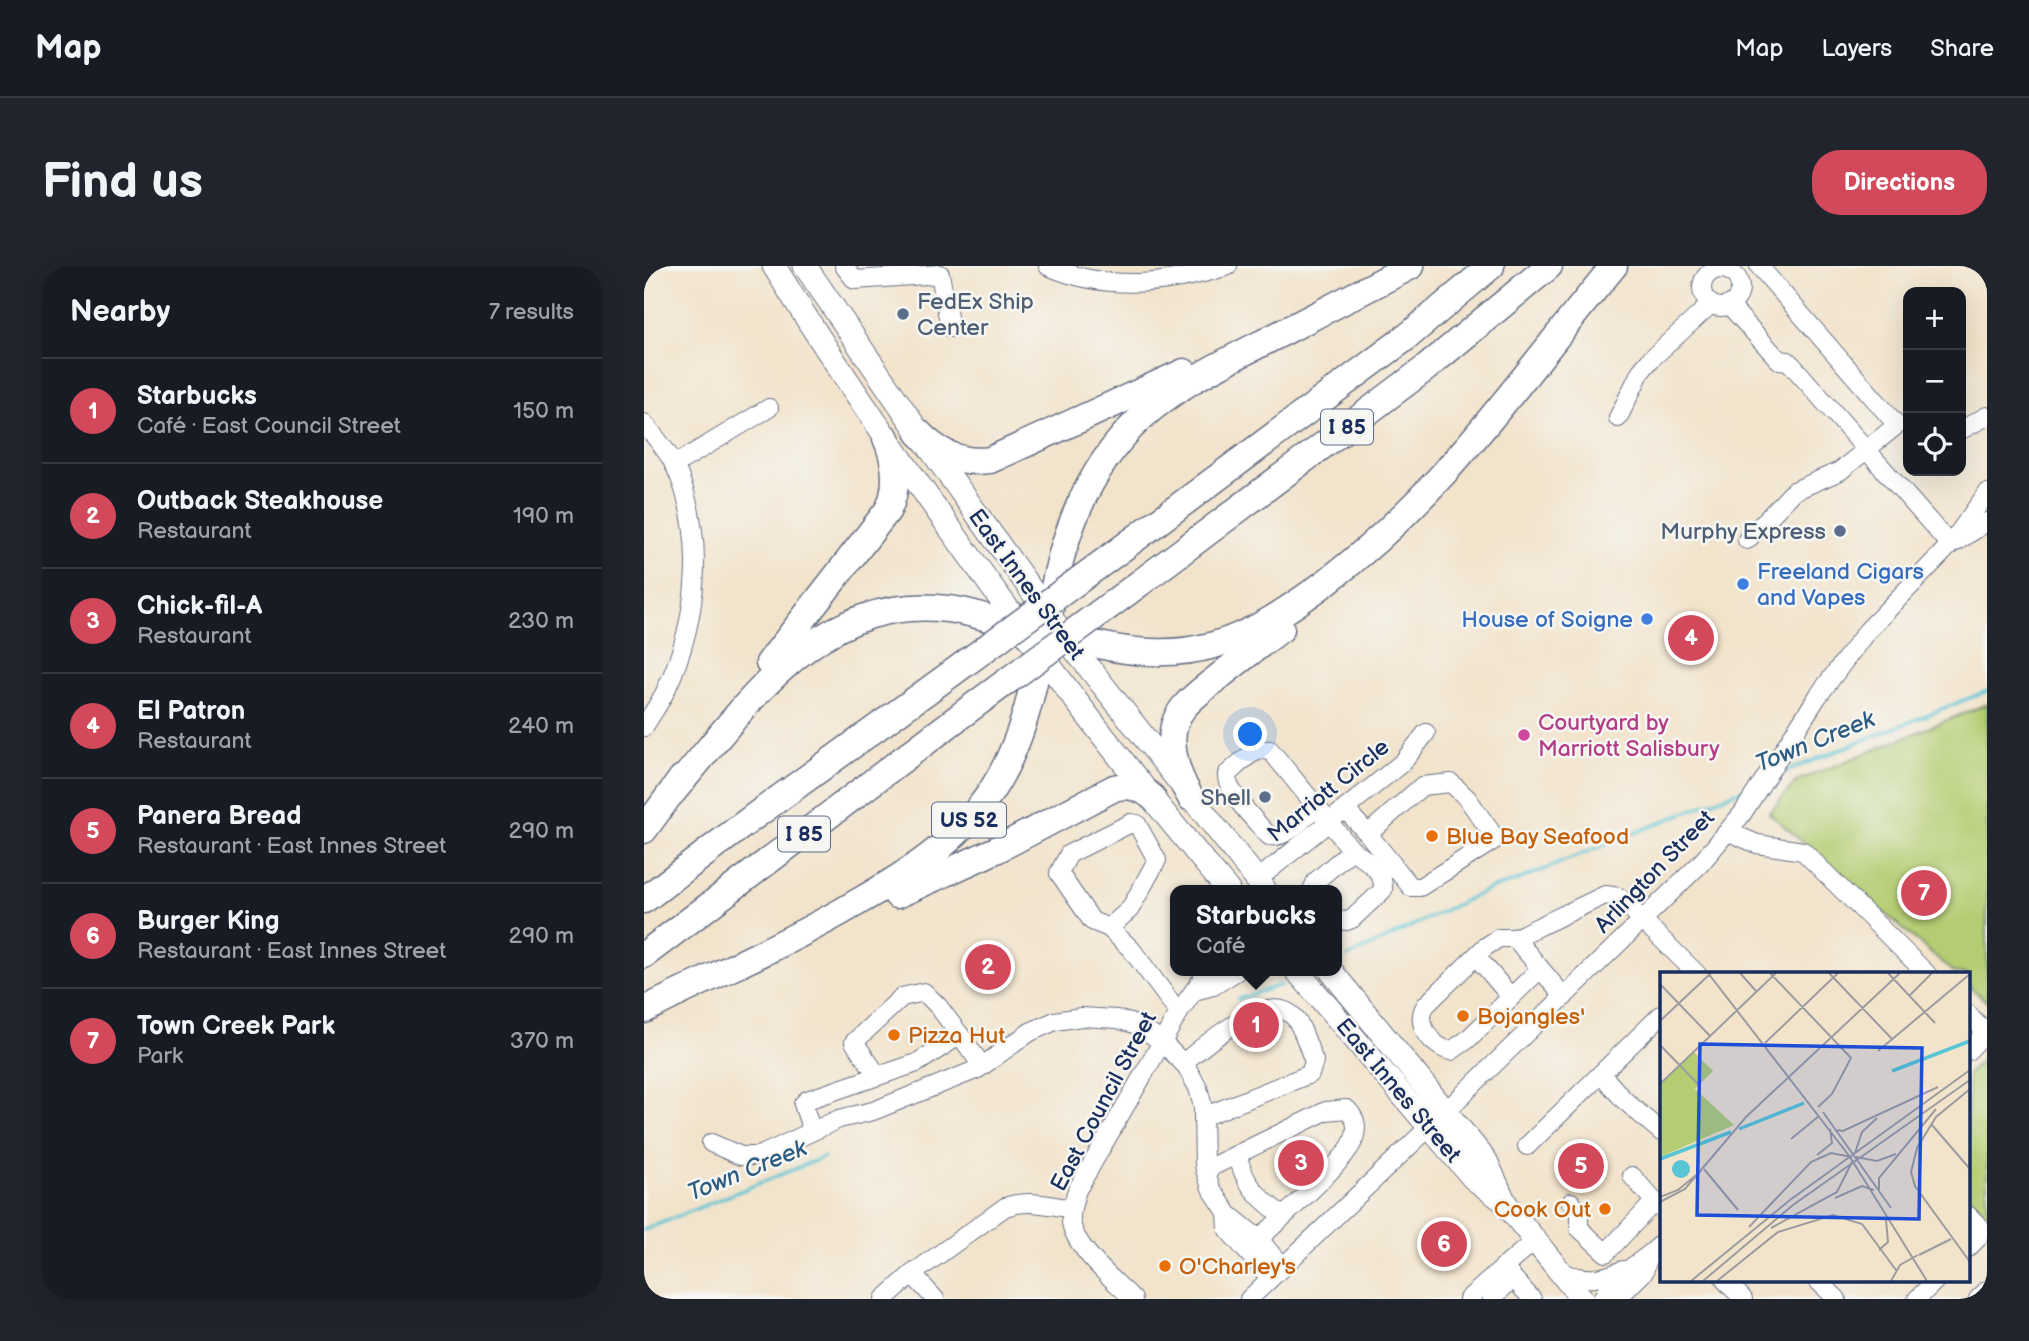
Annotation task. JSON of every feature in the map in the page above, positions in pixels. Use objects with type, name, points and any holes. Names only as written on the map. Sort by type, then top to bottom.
[{"type":"highway","points":[[1044,634],[1072,521],[1092,481],[1124,435],[1148,412],[1195,380],[1411,266]]},
{"type":"highway","name":"I 85","points":[[644,900],[1408,336],[1491,266]]},
{"type":"highway","name":"I 85","points":[[644,955],[1426,368],[1549,266]]},
{"type":"highway","points":[[1191,798],[1178,771],[1172,748],[1175,724],[1184,707],[1316,601],[1369,553],[1461,457],[1614,266]]},
{"type":"highway","points":[[919,433],[949,455],[970,461],[990,460],[1336,304]]},
{"type":"highway","points":[[644,830],[723,722],[888,510],[893,500],[895,481],[891,451],[886,438]]},
{"type":"highway","points":[[672,793],[783,667],[809,644],[838,628],[881,613],[925,608],[970,613],[1044,634],[1115,649],[1148,653],[1182,652],[1225,642],[1266,623],[1303,599],[1403,517]]},
{"type":"highway","name":"US 52","points":[[644,1010],[825,922],[938,852],[962,828],[990,793],[1012,753],[1026,711],[1044,634]]},
{"type":"highway","points":[[773,948],[972,861],[1114,788],[1138,788],[1152,797]]},
{"type":"main road","name":"East Innes Street","points":[[774,266],[886,438],[1044,634],[1191,798],[1261,885]]},
{"type":"main road","name":"East Innes Street","points":[[805,266],[919,433],[1044,634],[1152,797],[1224,885]]},
{"type":"main road","name":"East Innes Street","points":[[1302,976],[1438,1119]]},
{"type":"main road","name":"East Innes Street","points":[[1335,976],[1438,1119],[1473,1178],[1505,1203],[1582,1299]]},
{"type":"street","points":[[1048,266],[1098,281],[1132,284],[1182,279],[1228,266]]},
{"type":"street","points":[[1747,540],[1794,491],[1840,471],[1903,422],[1759,266]]},
{"type":"street","points":[[845,267],[855,280],[940,274],[950,328]]},
{"type":"street","points":[[1618,418],[1641,371],[1651,359],[1726,302],[1787,353],[1788,361],[1950,545]]},
{"type":"street","points":[[674,465],[769,408]]},
{"type":"street","points":[[1966,427],[1987,416]]},
{"type":"street","points":[[644,423],[674,465],[687,505],[695,548],[694,594],[683,649],[665,692],[644,727]]},
{"type":"street","name":"Arlington Street","points":[[1249,1299],[1564,997],[1729,832],[1818,696],[1867,631],[1950,545],[1987,493]]},
{"type":"street","name":"Arlington Street","points":[[1950,545],[1987,522]]},
{"type":"street","name":"Marriott Circle","points":[[1261,885],[1328,823],[1403,762],[1426,733]]},
{"type":"street","points":[[1316,807],[1285,833],[1278,837],[1269,836],[1233,793],[1226,782],[1227,775],[1254,752],[1262,748],[1270,750],[1276,755],[1316,807],[1328,823],[1352,850],[1367,860],[1381,875],[1383,890],[1352,919],[1342,921]]},
{"type":"street","points":[[1403,762],[1422,786]]},
{"type":"street","points":[[1345,809],[1411,887],[1420,887],[1496,839],[1467,798],[1451,783],[1422,786],[1368,834]]},
{"type":"street","points":[[1109,928],[1130,909],[1157,860],[1137,824],[1132,823],[1069,854],[1059,873],[1092,921],[1109,928],[1131,949],[1179,1013]]},
{"type":"street","points":[[1729,832],[1757,844],[1803,851],[1925,972]]},
{"type":"street","points":[[1314,885],[1352,850]]},
{"type":"street","points":[[1540,969],[1467,1040],[1451,1051],[1442,1049],[1428,1035],[1420,1020],[1420,1012],[1426,1005],[1476,956],[1499,938],[1515,938],[1605,895],[1619,897],[1696,972]]},
{"type":"street","points":[[1515,938],[1564,997]]},
{"type":"street","points":[[1476,956],[1510,996]]},
{"type":"street","name":"East Council Street","points":[[1133,1299],[1081,1245],[1074,1233],[1072,1209],[1077,1189],[1179,1013],[1207,976]]},
{"type":"street","points":[[1194,991],[1213,986],[1229,976]]},
{"type":"street","points":[[878,1076],[854,1042],[902,997],[924,992],[938,1006],[982,1066]]},
{"type":"street","points":[[1183,1063],[1236,1023],[1264,1011],[1284,1010],[1295,1018],[1314,1061],[1310,1074],[1203,1117]]},
{"type":"street","points":[[1527,1146],[1660,1015]]},
{"type":"street","points":[[1969,1015],[1982,1027],[1983,1037],[1969,1050]]},
{"type":"street","points":[[711,1143],[741,1156],[759,1156],[839,1119],[873,1111],[982,1066],[1030,1032],[1055,1021],[1081,1017],[1116,1019],[1137,1025],[1162,1042],[1183,1063],[1198,1087],[1203,1117],[1205,1170],[1210,1188],[1228,1213],[1259,1239],[1276,1273]]},
{"type":"street","points":[[812,1131],[803,1104],[807,1100],[917,1063],[960,1035]]},
{"type":"street","points":[[1601,1074],[1624,1100],[1660,1131]]},
{"type":"street","points":[[1205,1170],[1326,1111],[1347,1109],[1354,1116],[1357,1126],[1354,1142],[1259,1239]]},
{"type":"street","points":[[1238,1154],[1244,1179],[1261,1199],[1283,1216]]},
{"type":"street","points":[[1571,1202],[1579,1212],[1579,1228],[1606,1253],[1658,1205],[1632,1176]]},
{"type":"street","points":[[884,1299],[912,1274],[1005,1207],[1018,1203],[1038,1203],[1072,1209]]},
{"type":"street","points":[[1228,1213],[1228,1230],[1276,1273]]},
{"type":"street","points":[[1969,1216],[1980,1227],[1978,1238],[1969,1247]]},
{"type":"street","points":[[1492,1299],[1508,1272],[1535,1240]]},
{"type":"street","points":[[1560,1273],[1587,1280],[1607,1277],[1648,1258],[1660,1245]]},
{"type":"street","points":[[1617,1299],[1644,1272],[1648,1258]]},
{"type":"street","points":[[1602,1299],[1629,1267]]},
{"type":"street","points":[[1508,1272],[1528,1298]]},
{"type":"street","points":[[1468,1299],[1508,1272]]},
{"type":"street","points":[[912,1274],[935,1299]]},
{"type":"street","points":[[1728,1282],[1743,1299]]},
{"type":"street","points":[[1819,1282],[1837,1299]]},
{"type":"street","points":[[1917,1299],[1934,1282]]},
{"type":"street","points":[[1978,1299],[1987,1290]]},
{"type":"green space","points":[[1987,704],[1987,1002],[1969,986],[1969,972],[1953,972],[1769,813],[1797,781]]},
{"type":"green space","points":[[1987,1055],[1987,1219],[1969,1201],[1969,1073]]},
{"type":"waterway","name":"Town Creek","points":[[1774,776],[1987,691]]},
{"type":"waterway","name":"Town Creek","points":[[1348,957],[1489,889],[1508,884],[1751,786]]},
{"type":"waterway","name":"Town Creek","points":[[1238,999],[1281,985]]},
{"type":"waterway","name":"Town Creek","points":[[644,1230],[824,1157]]},
{"type":"place","name":"FedEx Ship Center","points":[[903,314]]},
{"type":"place","name":"Murphy Express","points":[[1840,531]]},
{"type":"place","name":"Freeland Cigars and Vapes","points":[[1743,584]]},
{"type":"place","name":"House of Soigne","points":[[1647,619]]},
{"type":"place","name":"El Patron","points":[[1691,638]]},
{"type":"place","name":"Courtyard by Marriott Salisbury","points":[[1524,735]]},
{"type":"place","name":"Shell","points":[[1265,797]]},
{"type":"place","name":"Blue Bay Seafood","points":[[1432,836]]},
{"type":"place","name":"Town Creek Park","points":[[1924,893]]},
{"type":"place","name":"Outback Steakhouse","points":[[988,967]]},
{"type":"place","name":"Bojangles'","points":[[1463,1016]]},
{"type":"place","name":"Starbucks","points":[[1256,1025]]},
{"type":"place","name":"Pizza Hut","points":[[894,1035]]},
{"type":"place","name":"Chick-fil-A","points":[[1301,1163]]},
{"type":"place","name":"Panera Bread","points":[[1581,1166]]},
{"type":"place","name":"Cook Out","points":[[1605,1209]]},
{"type":"place","name":"Burger King","points":[[1444,1244]]},
{"type":"place","name":"O'Charley's","points":[[1165,1266]]}]
